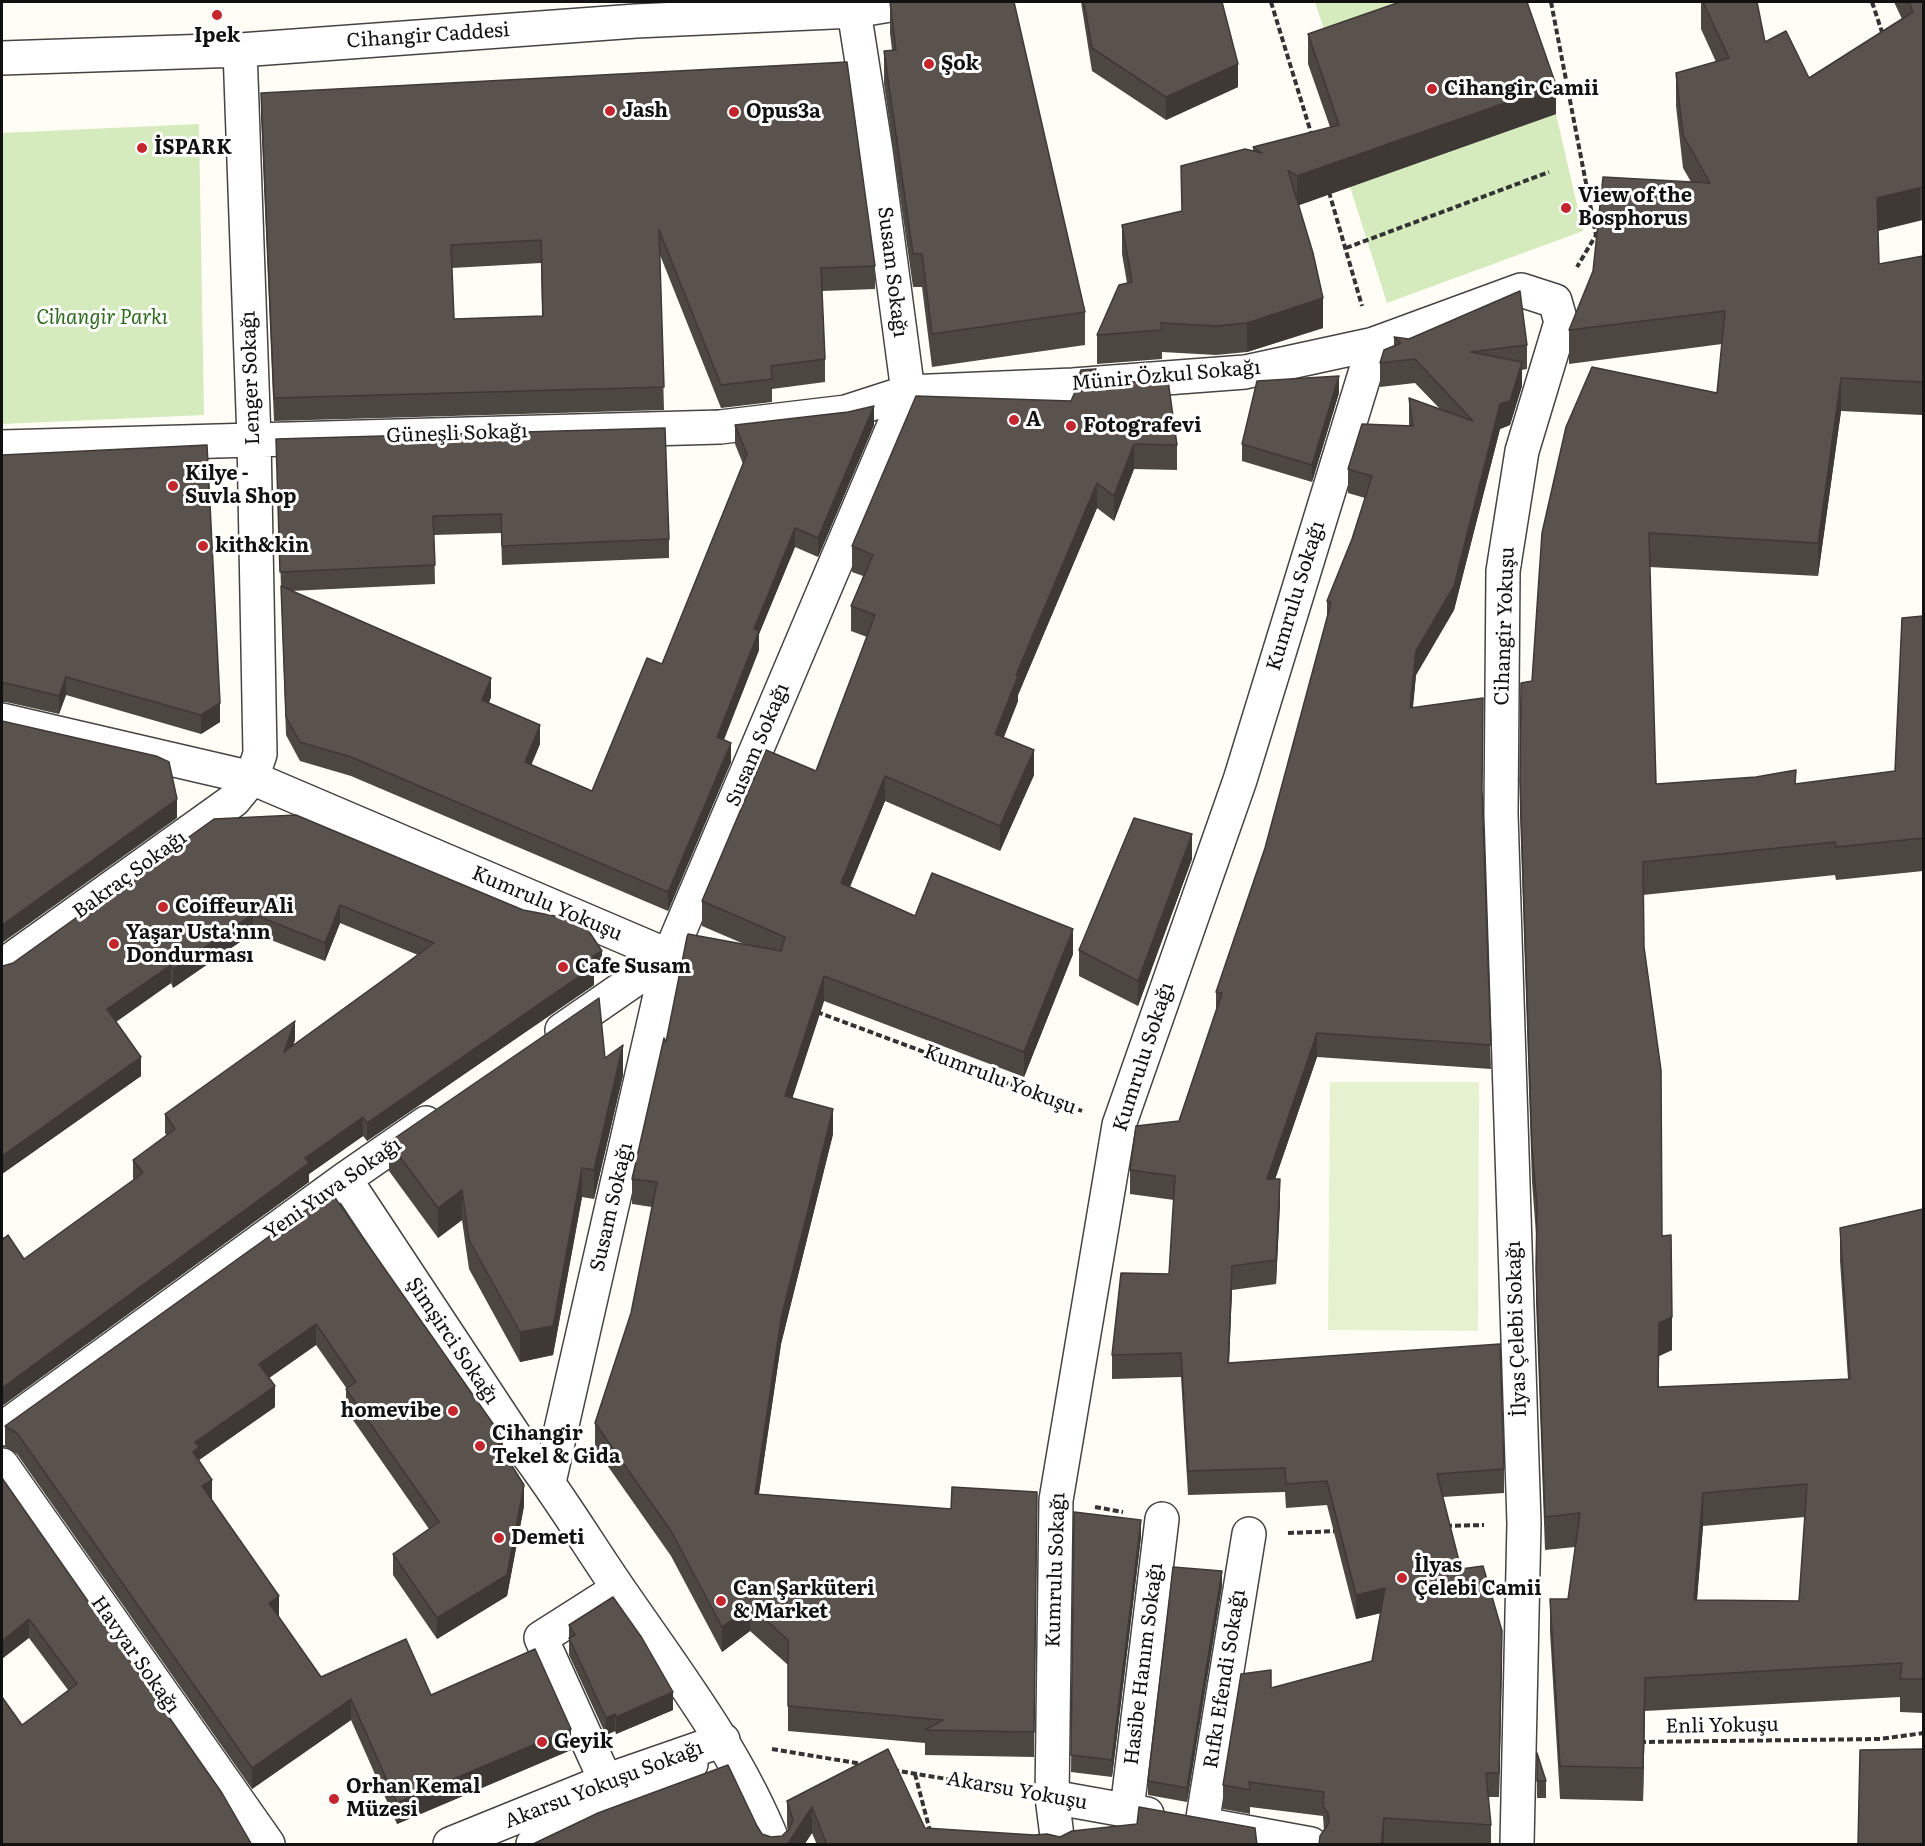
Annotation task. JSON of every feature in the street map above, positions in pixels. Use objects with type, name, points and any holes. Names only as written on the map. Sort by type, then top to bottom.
[{"type":"street","name":"Cihangir Caddesi","points":[[2,58],[240,50],[637,11],[854,11],[908,2]]},
{"type":"street","name":"Susam Sokağı","points":[[549,1482],[669,956],[908,392],[876,151],[854,11]]},
{"type":"street","name":"Lenger Sokağı","points":[[240,50],[254,439],[260,754],[252,778]]},
{"type":"street","name":"Münir Özkul Sokağı","points":[[908,392],[1073,385],[1245,372],[1374,344],[1521,290],[1555,301]]},
{"type":"street","name":"Cihangir Yokuşu","points":[[1501,814],[1503,571],[1522,451],[1561,322],[1555,301]]},
{"type":"street","name":"Kumrulu Sokağı","points":[[1058,1845],[1052,1797],[1056,1500],[1119,1125],[1240,780],[1374,344]]},
{"type":"street","name":"Güneşli Sokağı","points":[[2,447],[720,427],[846,412],[908,392]]},
{"type":"street","name":"Kumrulu Yokuşu","points":[[2,720],[252,778],[669,956]]},
{"type":"street","name":"Bakraç Sokağı","points":[[2,966],[234,800],[252,778]]},
{"type":"street","name":"İlyas Çelebi Sokağı","points":[[1501,814],[1524,1523],[1517,1845]]},
{"type":"street","points":[[541,1044],[669,956]]},
{"type":"street","name":"Yeni Yuva Sokağı","points":[[2,1430],[345,1179],[453,1105]]},
{"type":"street","name":"Şimşirci Sokağı","points":[[345,1179],[522,1447],[549,1482],[618,1589],[723,1740],[757,1802],[774,1845]]},
{"type":"street","name":"Havyar Sokağı","points":[[2,1465],[268,1845]]},
{"type":"street","points":[[1022,1498],[1056,1500]]},
{"type":"street","name":"Hasibe Hanım Sokağı","points":[[1127,1810],[1162,1519]]},
{"type":"street","name":"Rıfkı Efendi Sokağı","points":[[1202,1824],[1249,1534]]},
{"type":"street","points":[[613,1794],[541,1638],[618,1589]]},
{"type":"street","name":"Akarsu Yokuşu Sokağı","points":[[450,1845],[678,1774],[723,1740]]},
{"type":"street","name":"Akarsu Yokuşu Sokağı","points":[[533,1845],[613,1794]]},
{"type":"street","name":"Akarsu Yokuşu","points":[[1052,1797],[1311,1845]]},
{"type":"path","points":[[1270,2],[1315,147]]},
{"type":"path","points":[[1551,2],[1596,235],[1555,301]]},
{"type":"path","points":[[1872,2],[1886,45]]},
{"type":"path","points":[[1346,248],[1549,172]]},
{"type":"path","points":[[1325,181],[1374,344]]},
{"type":"path","name":"Kumrulu Yokuşu","points":[[812,1010],[1119,1125]]},
{"type":"path","name":"Enli Yokuşu","points":[[1636,1742],[1880,1739],[1923,1733]]},
{"type":"path","points":[[723,1740],[870,1766]]},
{"type":"path","name":"Akarsu Yokuşu","points":[[881,1768],[1052,1797]]},
{"type":"path","points":[[915,1774],[931,1834]]},
{"type":"green space","points":[[1315,2],[1483,2],[1332,55]]},
{"type":"green space","points":[[1556,114],[1583,231],[1387,303],[1350,187]]},
{"type":"green space","name":"Cihangir Parkı","points":[[199,124],[204,415],[2,424],[2,133]]},
{"type":"green space","points":[[1330,1082],[1479,1082],[1478,1331],[1328,1330]]},
{"type":"building","points":[[890,2],[1014,2],[1085,312],[932,334],[922,254],[913,254],[884,51],[896,50]]},
{"type":"building","points":[[1084,2],[1222,2],[1238,64],[1166,97],[1092,48]]},
{"type":"building","points":[[1400,2],[1527,2],[1556,85],[1297,176],[1288,170],[1313,253],[1323,298],[1247,323],[1216,326],[1161,323],[1162,330],[1097,335],[1119,285],[1132,282],[1122,225],[1182,211],[1181,166],[1245,149],[1262,153],[1253,147],[1339,125],[1308,34]]},
{"type":"building","points":[[1703,2],[1757,2],[1765,42],[1786,31],[1809,78],[1913,12],[1909,2],[1923,2],[1923,187],[1877,198],[1879,264],[1923,256],[1923,390],[1922,382],[1841,378],[1818,543],[1649,533],[1656,784],[1756,777],[1796,770],[1795,784],[1895,771],[1902,618],[1923,616],[1923,838],[1836,847],[1835,842],[1643,862],[1644,947],[1661,1070],[1662,1236],[1671,1235],[1672,1317],[1659,1323],[1658,1387],[1850,1379],[1840,1228],[1923,1209],[1923,1679],[1900,1679],[1902,1663],[1645,1678],[1643,1768],[1560,1766],[1550,1599],[1568,1599],[1580,1513],[1545,1517],[1536,1269],[1537,1206],[1532,1149],[1520,781],[1521,683],[1532,681],[1542,533],[1566,427],[1592,367],[1717,393],[1725,311],[1569,330],[1593,271],[1603,177],[1710,183],[1683,135],[1676,73],[1729,58]],"holes":[[[1807,1484],[1799,1601],[1694,1600],[1703,1493]]]},
{"type":"building","points":[[847,62],[875,266],[821,268],[825,359],[771,366],[772,379],[721,385],[659,230],[664,387],[274,398],[261,93]],"holes":[[[541,240],[543,316],[454,319],[451,245]]]},
{"type":"building","points":[[1520,291],[1527,345],[1471,352],[1522,362],[1510,401],[1500,404],[1454,586],[1416,651],[1410,708],[1483,698],[1482,790],[1491,1045],[1317,1033],[1267,1179],[1280,1179],[1276,1260],[1232,1266],[1228,1363],[1500,1344],[1504,1469],[1437,1474],[1461,1569],[1483,1566],[1502,1631],[1499,1773],[1486,1773],[1491,1825],[1384,1818],[1381,1845],[1319,1845],[1320,1836],[1329,1823],[1328,1813],[1323,1806],[1324,1792],[1249,1782],[1250,1790],[1223,1785],[1241,1674],[1271,1670],[1271,1688],[1372,1661],[1385,1588],[1356,1595],[1327,1481],[1286,1484],[1285,1468],[1188,1471],[1181,1353],[1112,1355],[1121,1273],[1169,1274],[1175,1176],[1130,1170],[1136,1126],[1179,1121],[1222,993],[1216,992],[1265,848],[1331,603],[1327,601],[1352,539],[1372,476],[1348,469],[1362,424],[1413,426],[1409,398],[1473,421],[1415,359],[1380,363],[1384,350],[1401,343],[1394,337],[1409,339]]},
{"type":"building","points":[[1096,369],[1079,375],[1081,370]]},
{"type":"building","points":[[1339,376],[1312,465],[1242,444],[1257,381]]},
{"type":"building","points":[[1168,380],[1177,445],[1134,444],[1114,496],[1097,483],[1016,675],[1018,676],[995,734],[1034,750],[1000,826],[885,776],[841,883],[915,916],[932,873],[1073,929],[1024,1052],[824,976],[785,1096],[833,1109],[781,1319],[755,1494],[951,1509],[952,1487],[1037,1492],[1034,1732],[925,1730],[943,1720],[788,1706],[788,1640],[750,1606],[722,1627],[671,1531],[595,1423],[631,1313],[657,1182],[632,1179],[664,1038],[666,1042],[687,937],[688,934],[781,951],[785,937],[702,901],[766,750],[816,771],[875,615],[851,606],[873,555],[852,546],[916,396],[1071,401],[1078,385]]},
{"type":"building","points":[[874,406],[818,538],[795,528],[754,629],[759,631],[717,737],[731,743],[668,892],[351,757],[300,742],[286,717],[281,586],[491,678],[482,700],[540,725],[525,762],[592,791],[647,658],[662,664],[747,454],[735,425],[848,412]]},
{"type":"building","points":[[665,428],[669,539],[502,546],[501,514],[433,516],[435,565],[280,572],[276,439]]},
{"type":"building","points":[[207,445],[220,703],[201,715],[66,677],[59,696],[2,683],[2,455]]},
{"type":"building","points":[[2,721],[156,756],[169,762],[177,799],[2,925]]},
{"type":"building","points":[[296,815],[523,910],[582,921],[602,951],[593,956],[594,966],[367,1123],[363,1117],[305,1158],[309,1163],[2,1388],[2,1236],[3,1239],[8,1235],[24,1259],[143,1173],[133,1160],[175,1129],[165,1114],[295,1021],[284,1052],[434,943],[340,905],[325,943],[253,914],[173,969],[171,965],[107,1009],[141,1057],[2,1156],[2,966],[13,963],[214,819]]},
{"type":"building","points":[[1134,818],[1192,834],[1138,981],[1079,950]]},
{"type":"building","points":[[599,998],[605,1058],[623,1045],[594,1170],[582,1168],[553,1326],[520,1332],[469,1240],[462,1190],[438,1208],[389,1142]]},
{"type":"building","points":[[331,1192],[503,1438],[497,1442],[524,1485],[507,1575],[437,1618],[393,1554],[439,1522],[346,1389],[356,1382],[316,1324],[259,1364],[275,1386],[195,1442],[199,1447],[193,1452],[212,1480],[202,1486],[279,1596],[269,1603],[321,1677],[406,1639],[431,1695],[535,1649],[571,1729],[397,1803],[351,1699],[252,1768],[17,1433],[5,1426]]},
{"type":"building","points":[[2,1478],[222,1793],[252,1845],[2,1845],[2,1697],[22,1725],[77,1684],[29,1619],[2,1641]]},
{"type":"building","points":[[1074,1512],[1141,1520],[1112,1760],[1071,1755]]},
{"type":"building","points":[[1173,1567],[1222,1571],[1187,1788],[1148,1781]]},
{"type":"building","points":[[613,1597],[642,1638],[673,1692],[616,1717],[615,1714],[606,1718],[569,1638],[575,1635],[569,1625]]},
{"type":"building","points":[[888,1749],[925,1828],[1047,1834],[1060,1837],[1072,1831],[1137,1824],[1139,1807],[1255,1828],[1257,1845],[827,1845],[812,1807],[787,1845],[531,1845],[598,1813],[728,1765],[762,1834],[771,1837],[782,1836],[789,1829],[793,1820],[787,1801]]},
{"type":"building","points":[[1923,1749],[1923,1845],[1858,1845],[1860,1750]]},
{"type":"building","points":[[1537,1753],[1546,1781],[1537,1781]]},
{"type":"place","name":"Ipek","points":[[217,15]]},
{"type":"place","name":"Şok","points":[[929,64]]},
{"type":"place","name":"Cihangir Camii","points":[[1432,89]]},
{"type":"place","name":"Jash","points":[[610,111]]},
{"type":"place","name":"Opus3a","points":[[734,112]]},
{"type":"place","name":"İSPARK","points":[[142,148]]},
{"type":"place","name":"View of the Bosphorus","points":[[1566,208]]},
{"type":"place","name":"A","points":[[1014,420]]},
{"type":"place","name":"Fotografevi","points":[[1071,426]]},
{"type":"place","name":"Kilye - Suvla Shop","points":[[173,486]]},
{"type":"place","name":"kith&kin","points":[[203,546]]},
{"type":"place","name":"Coiffeur Ali","points":[[163,907]]},
{"type":"place","name":"Yaşar Usta'nın Dondurması","points":[[114,944]]},
{"type":"place","name":"Cafe Susam","points":[[563,967]]},
{"type":"place","name":"homevibe","points":[[453,1411]]},
{"type":"place","name":"Cihangir Tekel & Gida","points":[[480,1446]]},
{"type":"place","name":"Demeti","points":[[499,1538]]},
{"type":"place","name":"İlyas Çelebi Camii","points":[[1402,1578]]},
{"type":"place","name":"Can Şarküteri & Market","points":[[721,1601]]},
{"type":"place","name":"Geyik","points":[[542,1742]]},
{"type":"place","name":"Orhan Kemal Müzesi","points":[[334,1799]]}]
